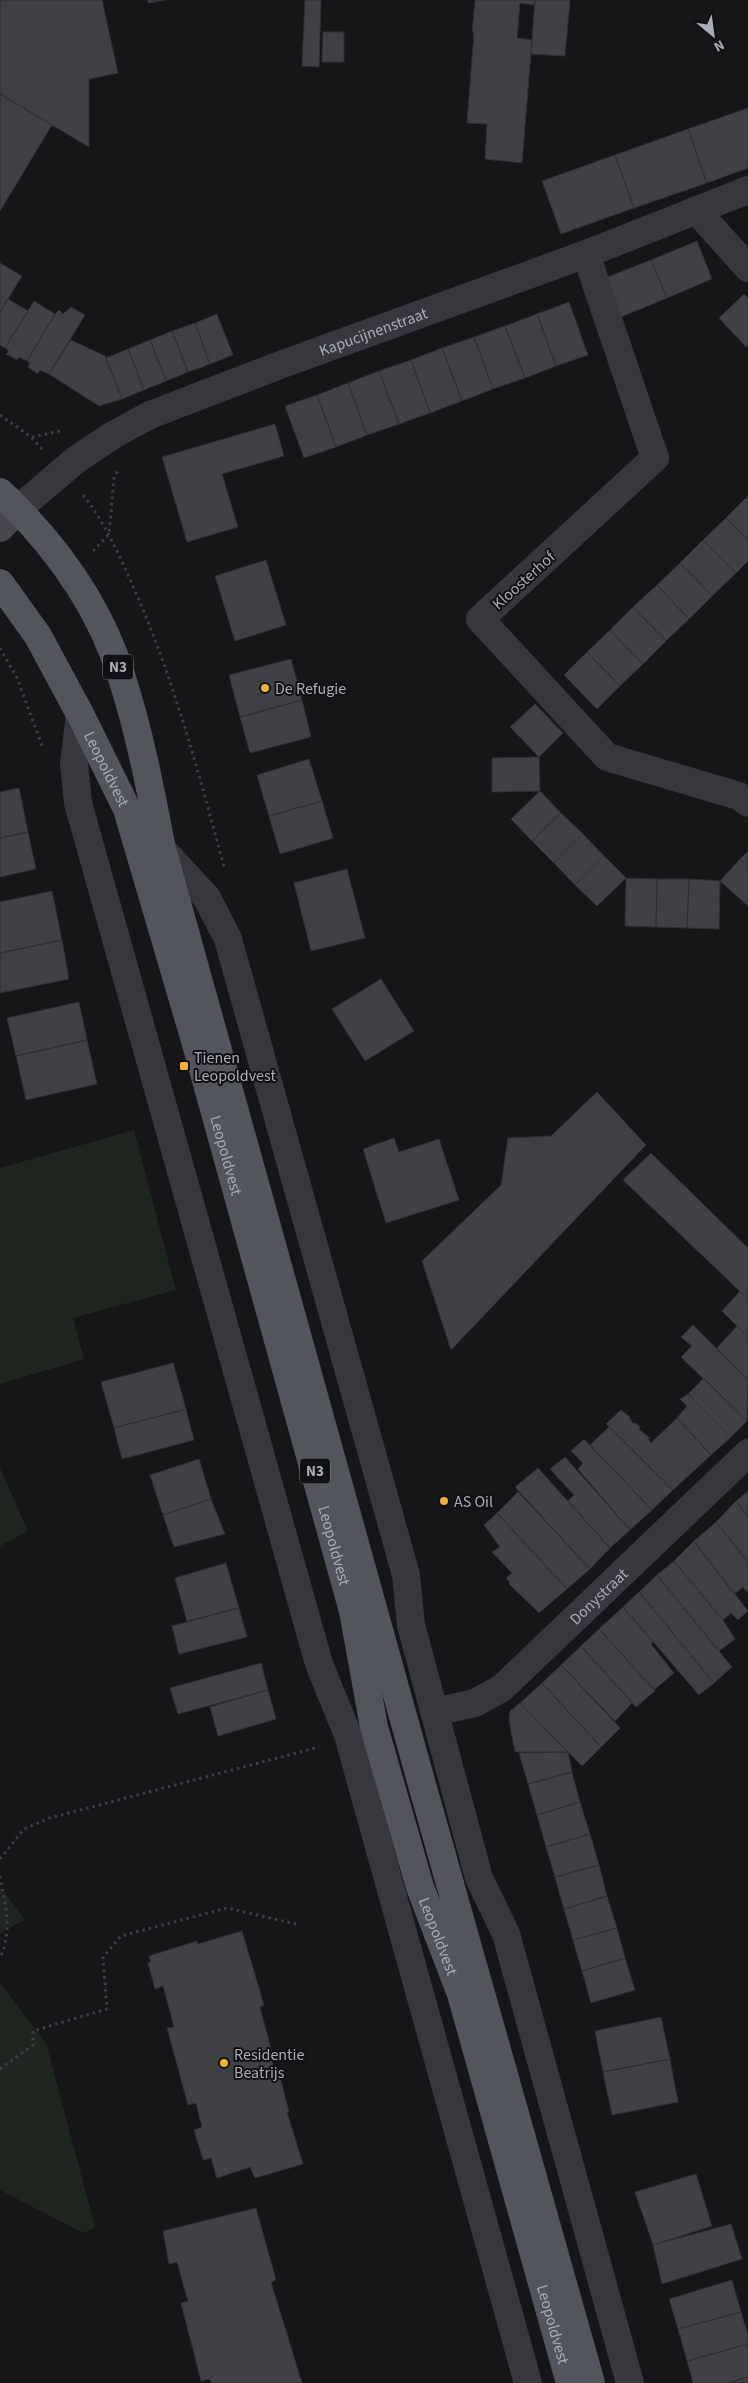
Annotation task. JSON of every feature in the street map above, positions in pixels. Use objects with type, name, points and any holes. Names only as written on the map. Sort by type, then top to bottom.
[{"type":"main road","name":"Leopoldvest","points":[[6,510],[71,573],[108,640],[122,677],[141,746],[162,849],[591,2383]]},
{"type":"main road","name":"Leopoldvest","points":[[0,583],[38,636],[80,714],[127,809],[177,978],[353,1611],[374,1727],[420,1887],[461,1994],[570,2383]]},
{"type":"street","name":"Kapucijnenstraat","points":[[6,510],[113,435],[150,415],[280,365],[586,254],[748,190]]},
{"type":"street","points":[[696,210],[748,268]]},
{"type":"street","name":"Kloosterhof","points":[[586,254],[655,458],[480,619],[607,757],[739,796],[748,803]]},
{"type":"street","name":"Leopoldvest","points":[[80,714],[74,764],[78,803],[319,1664],[348,1735],[528,2383]]},
{"type":"street","points":[[162,849],[207,898],[228,940],[406,1575],[411,1625],[479,1878],[506,1934],[630,2383]]},
{"type":"street","name":"Donystraat","points":[[434,1712],[475,1703],[502,1688],[748,1453]]},
{"type":"street","name":"Leopoldvest","points":[[460,1919],[479,1878]]},
{"type":"path","points":[[0,415],[3,417],[0,420]]},
{"type":"path","points":[[90,554],[109,534],[114,478],[122,462]]},
{"type":"path","points":[[0,1859],[24,1829],[50,1818],[322,1746]]},
{"type":"path","points":[[0,1876],[7,1916],[7,1943],[0,1958]]},
{"type":"path","points":[[0,2070],[33,2045],[33,2031],[107,2009],[103,1957],[120,1936],[227,1908],[300,1925]]},
{"type":"shaded area","points":[[134,1130],[176,1290],[73,1318],[84,1359],[0,1384],[0,1168]]},
{"type":"shaded area","points":[[0,1468],[28,1531],[0,1546]]},
{"type":"shaded area","points":[[0,1887],[25,1920],[0,1933]]},
{"type":"shaded area","points":[[0,1983],[46,2043],[95,2227],[83,2233],[0,2190]]},
{"type":"building","points":[[0,0],[102,0],[118,73],[89,79],[89,147],[0,94]]},
{"type":"building","points":[[148,0],[166,0],[148,3]]},
{"type":"building","points":[[305,0],[321,0],[319,67],[302,66]]},
{"type":"building","points":[[475,0],[535,0],[535,5],[520,3],[517,38],[532,40],[522,163],[485,159],[487,124],[467,123]]},
{"type":"building","points":[[535,0],[570,0],[565,56],[531,54]]},
{"type":"building","points":[[323,32],[344,32],[344,62],[322,62]]},
{"type":"building","points":[[0,94],[52,125],[0,211]]},
{"type":"building","points":[[748,108],[748,168],[707,183],[688,129]]},
{"type":"building","points":[[688,129],[707,183],[634,208],[615,155]]},
{"type":"building","points":[[615,155],[634,208],[561,234],[542,181]]},
{"type":"building","points":[[697,241],[712,279],[667,298],[651,260]]},
{"type":"building","points":[[651,260],[667,298],[621,317],[605,278]]},
{"type":"building","points":[[0,263],[22,276],[0,312]]},
{"type":"building","points":[[744,294],[748,298],[748,345],[746,347],[719,318]]},
{"type":"building","points":[[8,299],[28,311],[5,348],[0,345],[0,312]]},
{"type":"building","points":[[34,301],[55,314],[27,361],[19,357],[17,360],[6,354],[9,351],[5,348]]},
{"type":"building","points":[[569,302],[588,355],[556,366],[537,314]]},
{"type":"building","points":[[71,307],[85,315],[49,374],[40,370],[38,374],[28,367],[30,363],[27,361],[55,314],[59,310],[63,314]]},
{"type":"building","points":[[217,314],[233,355],[210,364],[195,323]]},
{"type":"building","points":[[537,314],[556,366],[525,378],[505,326]]},
{"type":"building","points":[[195,323],[210,364],[188,372],[172,331]]},
{"type":"building","points":[[505,326],[525,378],[493,389],[474,337]]},
{"type":"building","points":[[172,331],[188,372],[166,381],[150,340]]},
{"type":"building","points":[[474,337],[493,389],[462,401],[442,348]]},
{"type":"building","points":[[71,340],[105,356],[122,399],[99,406],[49,374]]},
{"type":"building","points":[[150,340],[166,381],[144,390],[128,349]]},
{"type":"building","points":[[442,348],[462,401],[430,413],[411,360]]},
{"type":"building","points":[[128,349],[144,390],[122,399],[106,358]]},
{"type":"building","points":[[411,360],[430,413],[399,424],[379,371]]},
{"type":"building","points":[[379,371],[399,424],[367,435],[348,383]]},
{"type":"building","points":[[348,383],[367,435],[336,447],[317,395]]},
{"type":"building","points":[[317,395],[336,447],[304,458],[285,406]]},
{"type":"building","points":[[275,424],[284,456],[222,474],[238,527],[187,542],[162,457]]},
{"type":"building","points":[[748,496],[748,540],[726,518]]},
{"type":"building","points":[[726,518],[748,540],[748,561],[736,573],[703,540]]},
{"type":"building","points":[[703,540],[736,573],[712,596],[680,563]]},
{"type":"building","points":[[266,560],[286,625],[235,641],[215,576]]},
{"type":"building","points":[[680,563],[712,596],[689,619],[657,585]]},
{"type":"building","points":[[657,585],[689,619],[666,641],[633,607]]},
{"type":"building","points":[[633,607],[666,641],[643,664],[610,630]]},
{"type":"building","points":[[610,630],[643,664],[620,686],[587,652]]},
{"type":"building","points":[[587,652],[620,686],[597,709],[564,675]]},
{"type":"building","name":"De Refugie","points":[[291,659],[302,700],[240,717],[229,675]]},
{"type":"building","points":[[302,700],[311,737],[250,753],[240,717]]},
{"type":"building","points":[[535,704],[563,733],[539,757],[510,727]]},
{"type":"building","points":[[539,757],[540,791],[492,792],[492,758]]},
{"type":"building","points":[[309,759],[322,801],[269,816],[257,775]]},
{"type":"building","points":[[19,788],[28,832],[0,838],[0,792]]},
{"type":"building","points":[[540,791],[561,813],[532,841],[511,819]]},
{"type":"building","points":[[322,801],[333,838],[280,854],[269,816]]},
{"type":"building","points":[[561,813],[583,834],[554,863],[532,841]]},
{"type":"building","points":[[28,832],[36,869],[0,877],[0,838]]},
{"type":"building","points":[[583,834],[604,856],[575,885],[554,863]]},
{"type":"building","points":[[748,851],[748,867],[740,859]]},
{"type":"building","points":[[604,856],[626,878],[597,906],[575,885]]},
{"type":"building","points":[[740,859],[748,867],[748,906],[720,881]]},
{"type":"building","points":[[347,869],[365,938],[311,951],[294,883]]},
{"type":"building","points":[[626,878],[657,879],[656,927],[625,926]]},
{"type":"building","points":[[657,879],[689,879],[687,928],[656,927]]},
{"type":"building","points":[[689,879],[720,881],[719,929],[687,928]]},
{"type":"building","points":[[52,891],[62,940],[0,953],[0,902]]},
{"type":"building","points":[[62,940],[69,979],[0,993],[0,953]]},
{"type":"building","points":[[381,979],[414,1031],[365,1061],[332,1009]]},
{"type":"building","points":[[79,1002],[87,1040],[16,1056],[7,1018]]},
{"type":"building","points":[[87,1040],[97,1084],[26,1100],[16,1056]]},
{"type":"building","points":[[597,1092],[646,1145],[451,1350],[422,1261],[501,1185],[508,1138],[551,1136]]},
{"type":"building","points":[[394,1138],[399,1152],[439,1139],[459,1200],[386,1223],[363,1149]]},
{"type":"building","points":[[651,1153],[748,1248],[748,1299],[623,1180]]},
{"type":"building","points":[[740,1291],[748,1299],[748,1337],[722,1311]]},
{"type":"building","points":[[693,1325],[748,1380],[747,1421],[681,1357],[692,1346],[681,1337]]},
{"type":"building","points":[[737,1326],[748,1337],[748,1380],[716,1349]]},
{"type":"building","points":[[173,1363],[186,1409],[114,1428],[101,1382]]},
{"type":"building","points":[[704,1378],[747,1421],[731,1437],[688,1394]]},
{"type":"building","points":[[688,1394],[731,1437],[711,1455],[677,1418],[687,1406],[680,1399]]},
{"type":"building","points":[[186,1409],[194,1440],[122,1459],[114,1428]]},
{"type":"building","points":[[621,1410],[650,1438],[648,1439],[651,1443],[677,1418],[711,1455],[673,1490],[606,1424]]},
{"type":"building","points":[[609,1427],[673,1490],[652,1510],[590,1445]]},
{"type":"building","points":[[584,1439],[652,1510],[630,1530],[578,1469],[583,1463],[571,1451]]},
{"type":"building","points":[[565,1457],[630,1530],[610,1548],[568,1501],[574,1495],[550,1469]]},
{"type":"building","points":[[199,1459],[211,1499],[163,1515],[150,1475]]},
{"type":"building","points":[[538,1468],[610,1548],[590,1569],[515,1487]]},
{"type":"building","points":[[748,1491],[748,1517],[736,1501]]},
{"type":"building","points":[[518,1492],[590,1569],[567,1589],[497,1513]]},
{"type":"building","points":[[211,1499],[225,1534],[174,1547],[163,1515]]},
{"type":"building","points":[[736,1501],[748,1517],[748,1562],[716,1522]]},
{"type":"building","points":[[497,1513],[567,1589],[539,1613],[509,1584],[510,1582],[506,1578],[512,1573],[492,1552],[500,1547],[484,1525]]},
{"type":"building","points":[[716,1522],[748,1562],[748,1593],[743,1587],[734,1594],[694,1541]]},
{"type":"building","points":[[694,1541],[748,1611],[738,1620],[731,1613],[723,1620],[674,1561]]},
{"type":"building","points":[[674,1561],[723,1620],[735,1639],[719,1651],[657,1575]]},
{"type":"building","points":[[226,1563],[239,1608],[187,1621],[175,1578]]},
{"type":"building","points":[[657,1575],[732,1667],[714,1683],[639,1592]]},
{"type":"building","points":[[639,1592],[714,1683],[699,1695],[623,1607]]},
{"type":"building","points":[[623,1607],[653,1642],[651,1644],[674,1673],[654,1690],[599,1629]]},
{"type":"building","points":[[239,1608],[247,1637],[179,1654],[172,1626]]},
{"type":"building","points":[[599,1629],[655,1691],[636,1707],[581,1646]]},
{"type":"building","points":[[581,1646],[632,1703],[615,1721],[561,1665]]},
{"type":"building","points":[[261,1663],[268,1690],[178,1714],[170,1688]]},
{"type":"building","points":[[561,1665],[620,1728],[601,1747],[542,1683]]},
{"type":"building","points":[[542,1683],[601,1747],[582,1766],[520,1703]]},
{"type":"building","points":[[268,1690],[276,1719],[218,1736],[210,1707]]},
{"type":"building","points":[[520,1703],[568,1752],[515,1752],[509,1720],[510,1711]]},
{"type":"building","points":[[568,1752],[572,1772],[528,1784],[519,1753]]},
{"type":"building","points":[[572,1772],[580,1802],[537,1815],[528,1784]]},
{"type":"building","points":[[580,1802],[590,1834],[546,1847],[537,1815]]},
{"type":"building","points":[[590,1834],[599,1865],[555,1877],[546,1847]]},
{"type":"building","points":[[599,1865],[607,1896],[564,1909],[555,1877]]},
{"type":"building","points":[[607,1896],[617,1928],[573,1940],[564,1909]]},
{"type":"building","points":[[617,1928],[625,1958],[582,1971],[573,1940]]},
{"type":"building","name":"Residentie Beatrijs","points":[[242,1931],[264,2005],[260,2007],[272,2053],[270,2054],[275,2074],[279,2073],[289,2112],[287,2112],[303,2164],[255,2178],[250,2167],[217,2178],[211,2158],[203,2160],[194,2130],[202,2127],[196,2103],[188,2105],[167,2028],[174,2027],[163,1986],[155,1989],[148,1963],[151,1962],[149,1956],[197,1941],[198,1944]]},
{"type":"building","points":[[625,1958],[635,1990],[591,2003],[582,1971]]},
{"type":"building","points":[[661,2017],[670,2059],[603,2072],[595,2031]]},
{"type":"building","points":[[670,2059],[678,2102],[612,2115],[603,2072]]},
{"type":"building","points":[[696,2174],[712,2226],[653,2245],[635,2192]]},
{"type":"building","points":[[256,2208],[276,2280],[271,2282],[302,2383],[211,2383],[210,2379],[201,2381],[181,2303],[188,2301],[177,2262],[169,2264],[163,2231]]},
{"type":"building","points":[[731,2224],[742,2259],[662,2284],[653,2245]]},
{"type":"building","points":[[732,2280],[741,2312],[678,2329],[669,2299]]},
{"type":"building","points":[[741,2312],[748,2335],[748,2344],[687,2361],[678,2329]]},
{"type":"building","points":[[748,2344],[748,2377],[727,2383],[693,2383],[687,2361]]},
{"type":"building","points":[[748,2377],[748,2383],[727,2383]]},
{"type":"place","name":"De Refugie","points":[[265,688]]},
{"type":"place","name":"Tienen Leopoldvest","points":[[184,1066]]},
{"type":"place","name":"AS Oil","points":[[444,1501]]},
{"type":"place","name":"Residentie Beatrijs","points":[[224,2063]]}]
